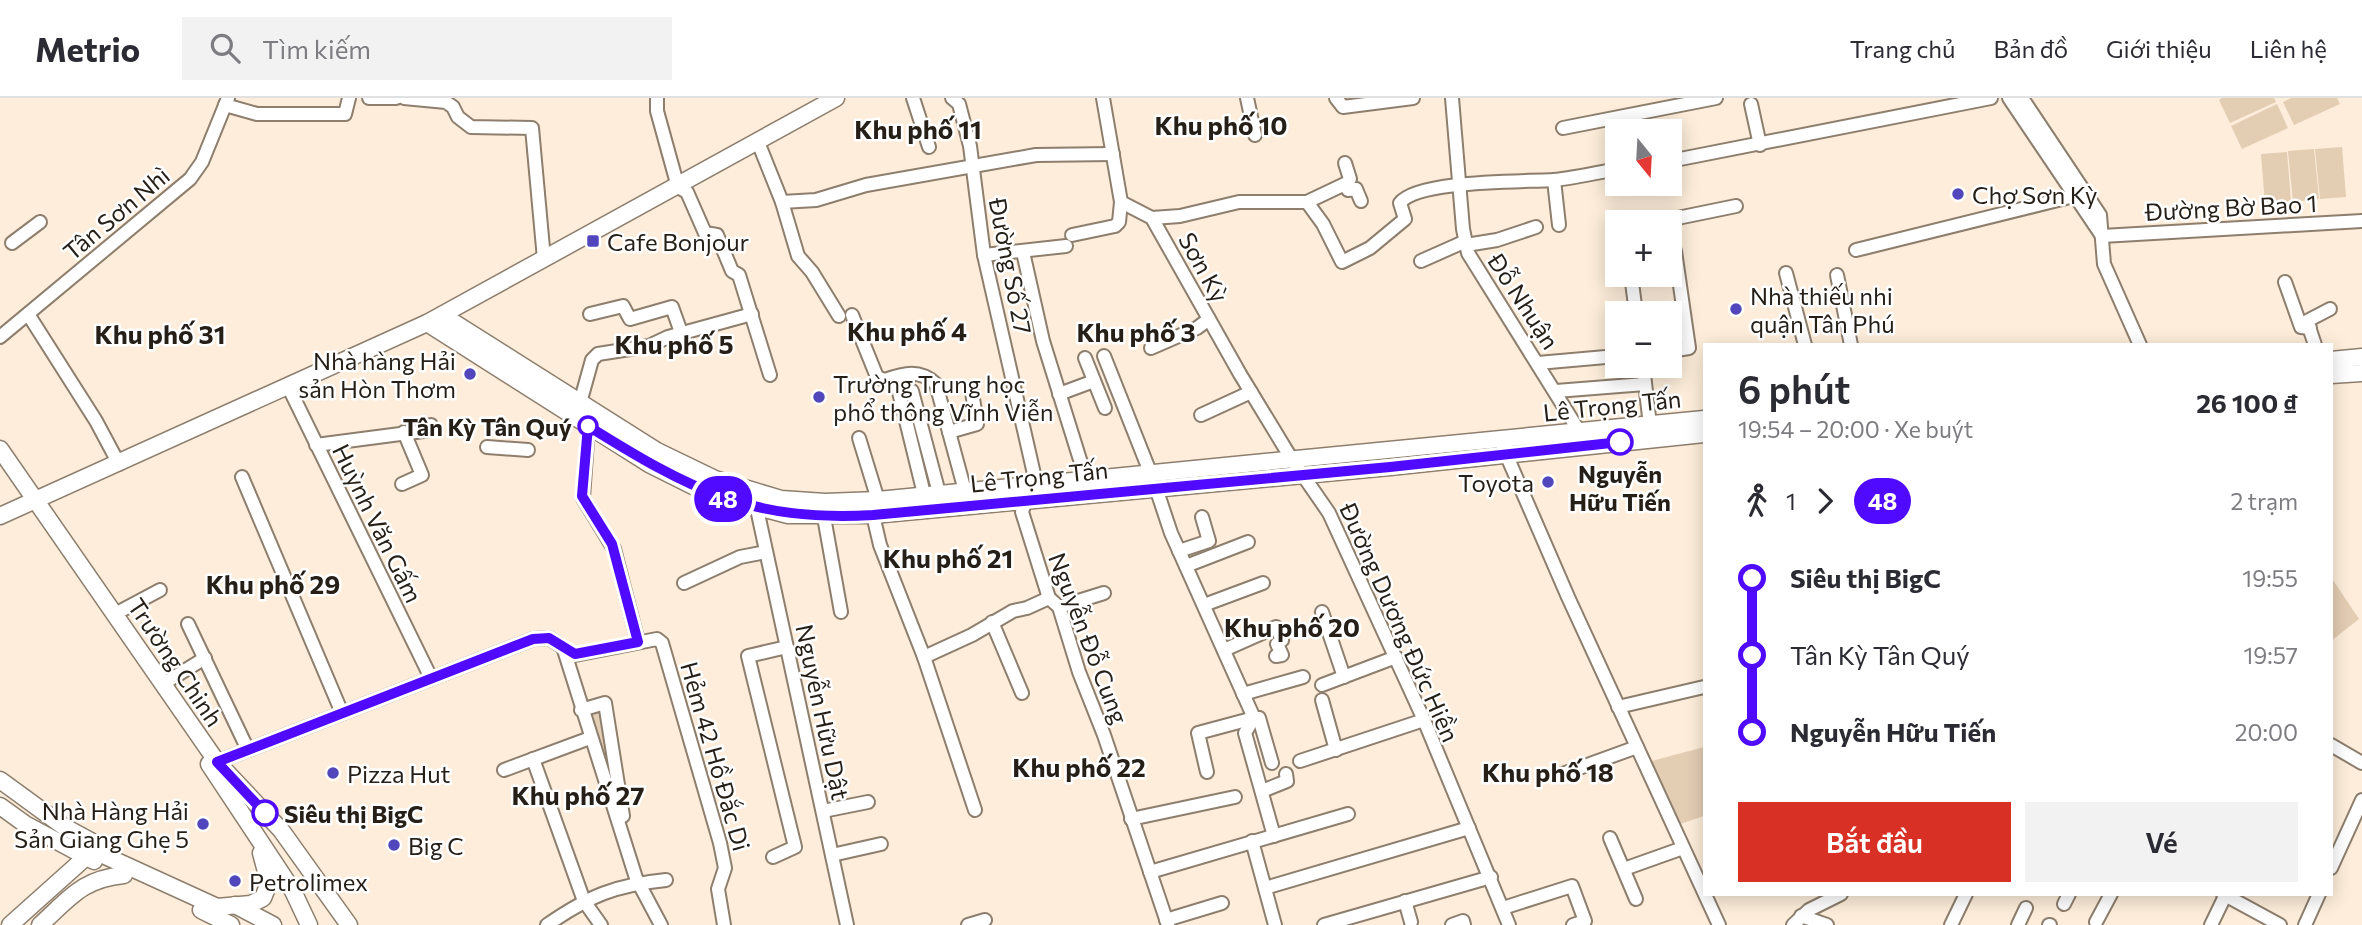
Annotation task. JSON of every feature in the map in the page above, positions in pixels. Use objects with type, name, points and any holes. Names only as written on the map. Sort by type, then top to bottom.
[{"type":"main road","points":[[0,516],[427,323],[836,98]]},
{"type":"main road","name":"Lê Trọng Tấn","points":[[442,315],[676,461],[736,487],[802,501],[875,507],[1153,480],[1291,458],[1703,433]]},
{"type":"main road","name":"Lê Trọng Tấn","points":[[427,323],[677,480],[711,495],[757,509],[824,517],[932,494],[965,491],[1028,493],[1086,479],[1153,480],[1390,467],[1579,431],[1703,419]]},
{"type":"main road","points":[[2333,360],[2362,357]]},
{"type":"main road","points":[[2333,375],[2362,373]]},
{"type":"main road","name":"Trường Chinh","points":[[0,449],[259,844],[293,891],[309,925]]},
{"type":"main road","name":"Trường Chinh","points":[[0,466],[32,501],[115,614],[217,762],[281,830],[349,925]]},
{"type":"main road","points":[[0,780],[63,826],[114,853],[273,925]]},
{"type":"main road","points":[[0,794],[30,815],[63,826]]},
{"type":"main road","points":[[0,806],[43,834],[86,857],[231,925]]},
{"type":"main road","points":[[30,815],[43,834]]},
{"type":"main road","points":[[10,925],[86,857],[101,854],[217,907],[251,904],[266,894],[268,877],[259,844],[273,841],[281,830]]},
{"type":"main road","points":[[69,848],[73,863],[70,872]]},
{"type":"main road","points":[[40,925],[86,883],[124,875]]},
{"type":"street","points":[[226,102],[257,114],[345,114],[349,98]]},
{"type":"street","points":[[369,98],[396,98]]},
{"type":"street","points":[[404,98],[446,102],[453,107],[458,117],[471,127],[532,128],[544,259]]},
{"type":"street","points":[[657,98],[657,111],[678,187],[687,192],[705,233],[717,235],[732,271],[739,275],[770,375]]},
{"type":"street","points":[[913,98],[929,147]]},
{"type":"street","name":"Đường Số 27","points":[[952,98],[959,104],[973,166],[984,255],[1034,474],[1028,493]]},
{"type":"street","points":[[984,255],[1023,252],[1115,226],[1121,202],[1104,98]]},
{"type":"street","points":[[1247,98],[1255,135]]},
{"type":"street","points":[[1336,98],[1343,107],[1413,98]]},
{"type":"street","name":"Đỗ Nhuận","points":[[1452,98],[1468,253],[1579,431]]},
{"type":"street","points":[[1563,128],[1716,98]]},
{"type":"street","points":[[1682,158],[1760,145],[1991,98]]},
{"type":"street","points":[[2009,98],[2102,236]]},
{"type":"street","points":[[2022,98],[2100,215],[2105,267],[2139,343]]},
{"type":"street","name":"Tân Sơn Nhì","points":[[0,337],[190,178],[202,162],[226,102]]},
{"type":"street","points":[[1751,104],[1760,145]]},
{"type":"street","points":[[758,142],[782,202],[798,256],[846,316],[877,377],[885,380],[907,372],[929,377],[936,384],[965,491]]},
{"type":"street","points":[[782,202],[816,200],[866,186],[1036,155],[1113,155]]},
{"type":"street","points":[[1152,218],[1180,216],[1240,202],[1307,202],[1345,185],[1350,179],[1345,163]]},
{"type":"street","points":[[1307,202],[1323,224],[1342,262],[1370,248],[1405,219],[1400,203],[1402,199],[1446,186],[1555,180],[1605,171]]},
{"type":"street","points":[[1555,180],[1559,225]]},
{"type":"street","points":[[1345,185],[1348,190],[1356,189],[1361,201]]},
{"type":"street","points":[[1856,250],[2074,196]]},
{"type":"street","name":"Sơn Kỳ","points":[[1121,202],[1152,218],[1291,458]]},
{"type":"street","points":[[1682,217],[1736,206]]},
{"type":"street","name":"Đường Bờ Bao 1","points":[[2102,236],[2362,220]]},
{"type":"street","points":[[12,243],[40,222]]},
{"type":"street","points":[[1421,261],[1466,243],[1497,240],[1536,227]]},
{"type":"street","points":[[1023,252],[1043,341],[1086,479]]},
{"type":"street","points":[[1786,273],[1804,343]]},
{"type":"street","points":[[1837,275],[1851,343]]},
{"type":"street","points":[[2285,282],[2301,327],[2310,328]]},
{"type":"street","points":[[1680,287],[1689,348],[1682,349]]},
{"type":"street","points":[[590,314],[624,306],[630,319],[672,307],[682,335]]},
{"type":"street","points":[[2314,343],[2309,318],[2330,309]]},
{"type":"street","points":[[29,314],[119,464]]},
{"type":"street","points":[[580,403],[592,360],[598,354],[649,346],[668,337],[752,314]]},
{"type":"street","points":[[1151,348],[1197,328],[1209,319]]},
{"type":"street","points":[[1104,356],[1186,566],[1254,718]]},
{"type":"street","points":[[1538,363],[1605,357]]},
{"type":"street","points":[[1085,358],[1105,408]]},
{"type":"street","points":[[1644,378],[1650,425]]},
{"type":"street","points":[[1059,394],[1094,381]]},
{"type":"street","points":[[897,384],[932,494]]},
{"type":"street","points":[[1556,391],[1645,384]]},
{"type":"street","name":"Huỳnh Văn Gấm","points":[[288,386],[431,678]]},
{"type":"street","points":[[912,391],[932,494]]},
{"type":"street","points":[[949,432],[977,424],[972,392]]},
{"type":"street","points":[[1201,415],[1251,392]]},
{"type":"street","points":[[316,444],[431,430],[431,425]]},
{"type":"street","points":[[217,762],[537,638],[549,638],[564,650],[579,654],[638,642],[612,544],[582,496],[588,426]]},
{"type":"street","points":[[402,484],[422,475],[404,432]]},
{"type":"street","points":[[859,438],[875,507],[880,545],[924,657],[975,810]]},
{"type":"street","points":[[1503,446],[1703,892]]},
{"type":"street","points":[[487,447],[528,450]]},
{"type":"street","name":"Đường Dương Đức Hiền","points":[[1291,458],[1329,513],[1424,720],[1510,925]]},
{"type":"street","points":[[242,477],[342,713]]},
{"type":"street","name":"Nguyễn Đỗ Cung","points":[[1028,493],[1022,512],[1049,598],[1059,607],[1167,922]]},
{"type":"street","name":"Nguyễn Hữu Dật","points":[[757,509],[847,925]]},
{"type":"street","points":[[824,517],[841,612]]},
{"type":"street","points":[[1180,551],[1209,541],[1202,517]]},
{"type":"street","points":[[1186,566],[1248,542]]},
{"type":"street","points":[[684,583],[740,557],[766,552]]},
{"type":"street","points":[[1204,605],[1263,583]]},
{"type":"street","points":[[115,614],[160,590]]},
{"type":"street","points":[[1059,607],[1104,593]]},
{"type":"street","points":[[924,657],[972,635],[992,622],[1049,598]]},
{"type":"street","points":[[1322,612],[1344,677]]},
{"type":"street","points":[[992,622],[1022,692]]},
{"type":"street","points":[[188,624],[248,750]]},
{"type":"street","points":[[1224,650],[1276,627],[1282,640],[1277,643],[1282,655],[1276,656]]},
{"type":"street","name":"Hẻm 42 Hồ Đắc Di","points":[[638,642],[659,639],[720,843],[725,868],[718,889],[724,925]]},
{"type":"street","points":[[774,857],[795,847],[748,656],[787,647]]},
{"type":"street","points":[[564,650],[629,855],[639,883],[661,925]]},
{"type":"street","points":[[1322,685],[1396,657]]},
{"type":"street","points":[[163,684],[205,658]]},
{"type":"street","points":[[1243,694],[1303,677]]},
{"type":"street","points":[[1618,707],[1703,687]]},
{"type":"street","points":[[1322,700],[1336,750]]},
{"type":"street","points":[[581,710],[605,703],[629,855]]},
{"type":"street","points":[[1254,718],[1245,733],[1274,836]]},
{"type":"street","points":[[1207,772],[1198,733],[1254,718],[1259,718],[1272,763]]},
{"type":"street","points":[[1300,761],[1424,720]]},
{"type":"street","points":[[504,770],[590,738]]},
{"type":"street","points":[[2333,746],[2362,763]]},
{"type":"street","points":[[1557,776],[1637,747]]},
{"type":"street","points":[[533,759],[584,901],[601,925]]},
{"type":"street","points":[[1262,790],[1287,781],[1286,774]]},
{"type":"street","points":[[1130,819],[1235,797]]},
{"type":"street","points":[[2333,864],[2362,800]]},
{"type":"street","points":[[823,811],[868,802]]},
{"type":"street","points":[[1150,872],[1348,814]]},
{"type":"street","points":[[1265,888],[1469,828]]},
{"type":"street","points":[[1610,838],[1636,899]]},
{"type":"street","points":[[1252,841],[1275,925]]},
{"type":"street","points":[[832,855],[881,844]]},
{"type":"street","points":[[1625,869],[1682,848]]},
{"type":"street","points":[[1324,925],[1491,877]]},
{"type":"street","points":[[547,925],[584,901],[639,883],[666,880]]},
{"type":"street","points":[[1503,908],[1572,886],[1585,920],[1573,925]]},
{"type":"street","points":[[1705,896],[1719,925]]},
{"type":"street","points":[[1797,920],[1838,896]]},
{"type":"street","points":[[1951,925],[1965,896]]},
{"type":"street","points":[[2096,922],[2110,896]]},
{"type":"street","points":[[2211,925],[2225,896]]},
{"type":"street","points":[[2227,896],[2280,925]]},
{"type":"street","points":[[2305,925],[2318,896]]},
{"type":"street","points":[[1405,901],[1411,922]]},
{"type":"street","points":[[1167,922],[1222,903]]},
{"type":"street","points":[[2018,925],[2026,908]]},
{"type":"street","points":[[968,925],[985,920]]},
{"type":"street","points":[[1797,920],[1827,925]]},
{"type":"street","points":[[1452,925],[1463,921],[1464,925]]},
{"type":"shaded area","points":[[2274,98],[2276,102],[2230,123],[2219,100]]},
{"type":"shaded area","points":[[2291,98],[2337,98],[2340,104],[2294,125],[2283,102]]},
{"type":"shaded area","points":[[2277,104],[2288,128],[2242,149],[2231,126]]},
{"type":"shaded area","points":[[2342,147],[2346,197],[2320,199],[2315,149]]},
{"type":"shaded area","points":[[2314,149],[2319,199],[2293,202],[2288,151]]},
{"type":"shaded area","points":[[2287,152],[2291,202],[2265,204],[2261,154]]},
{"type":"shaded area","points":[[2333,580],[2359,619],[2333,639]]},
{"type":"shaded area","points":[[601,712],[617,803],[590,715]]},
{"type":"shaded area","points":[[1703,747],[1703,816],[1677,825],[1648,762]]},
{"type":"bus line","name":"48","points":[[265,813],[217,762],[533,639],[549,638],[567,652],[575,654],[638,642],[612,544],[585,505],[582,496],[588,426],[677,480],[711,495],[771,512],[824,517],[873,515],[1301,473],[1390,467],[1620,442]]},
{"type":"place","name":"Chợ Sơn Kỳ","points":[[1958,194]]},
{"type":"place","name":"Cafe Bonjour","points":[[593,241]]},
{"type":"place","name":"Nhà thiếu nhi quận Tân Phú","points":[[1736,309]]},
{"type":"place","name":"Nhà hàng Hải sản Hòn Thơm","points":[[470,374]]},
{"type":"place","name":"Trường Trung học phổ thông Vĩnh Viễn","points":[[819,397]]},
{"type":"place","name":"Tân Kỳ Tân Quý","points":[[588,426]]},
{"type":"place","name":"Nguyễn Hữu Tiến","points":[[1620,442]]},
{"type":"place","name":"Toyota","points":[[1548,482]]},
{"type":"place","name":"Pizza Hut","points":[[333,773]]},
{"type":"place","name":"Siêu thị BigC","points":[[265,813]]},
{"type":"place","name":"Nhà Hàng Hải Sản Giang Ghẹ 5","points":[[203,824]]},
{"type":"place","name":"Big C","points":[[394,845]]},
{"type":"place","name":"Petrolimex","points":[[235,881]]},
{"type":"district","name":"Khu phố 10","points":[[1221,124]]},
{"type":"district","name":"Khu phố 11","points":[[918,128]]},
{"type":"district","name":"Khu phố 4","points":[[907,330]]},
{"type":"district","name":"Khu phố 3","points":[[1136,331]]},
{"type":"district","name":"Khu phố 31","points":[[160,333]]},
{"type":"district","name":"Khu phố 5","points":[[674,343]]},
{"type":"district","name":"Khu phố 21","points":[[948,557]]},
{"type":"district","name":"Khu phố 29","points":[[273,583]]},
{"type":"district","name":"Khu phố 20","points":[[1292,626]]},
{"type":"district","name":"Khu phố 22","points":[[1079,766]]},
{"type":"district","name":"Khu phố 18","points":[[1548,771]]},
{"type":"district","name":"Khu phố 27","points":[[578,794]]}]
